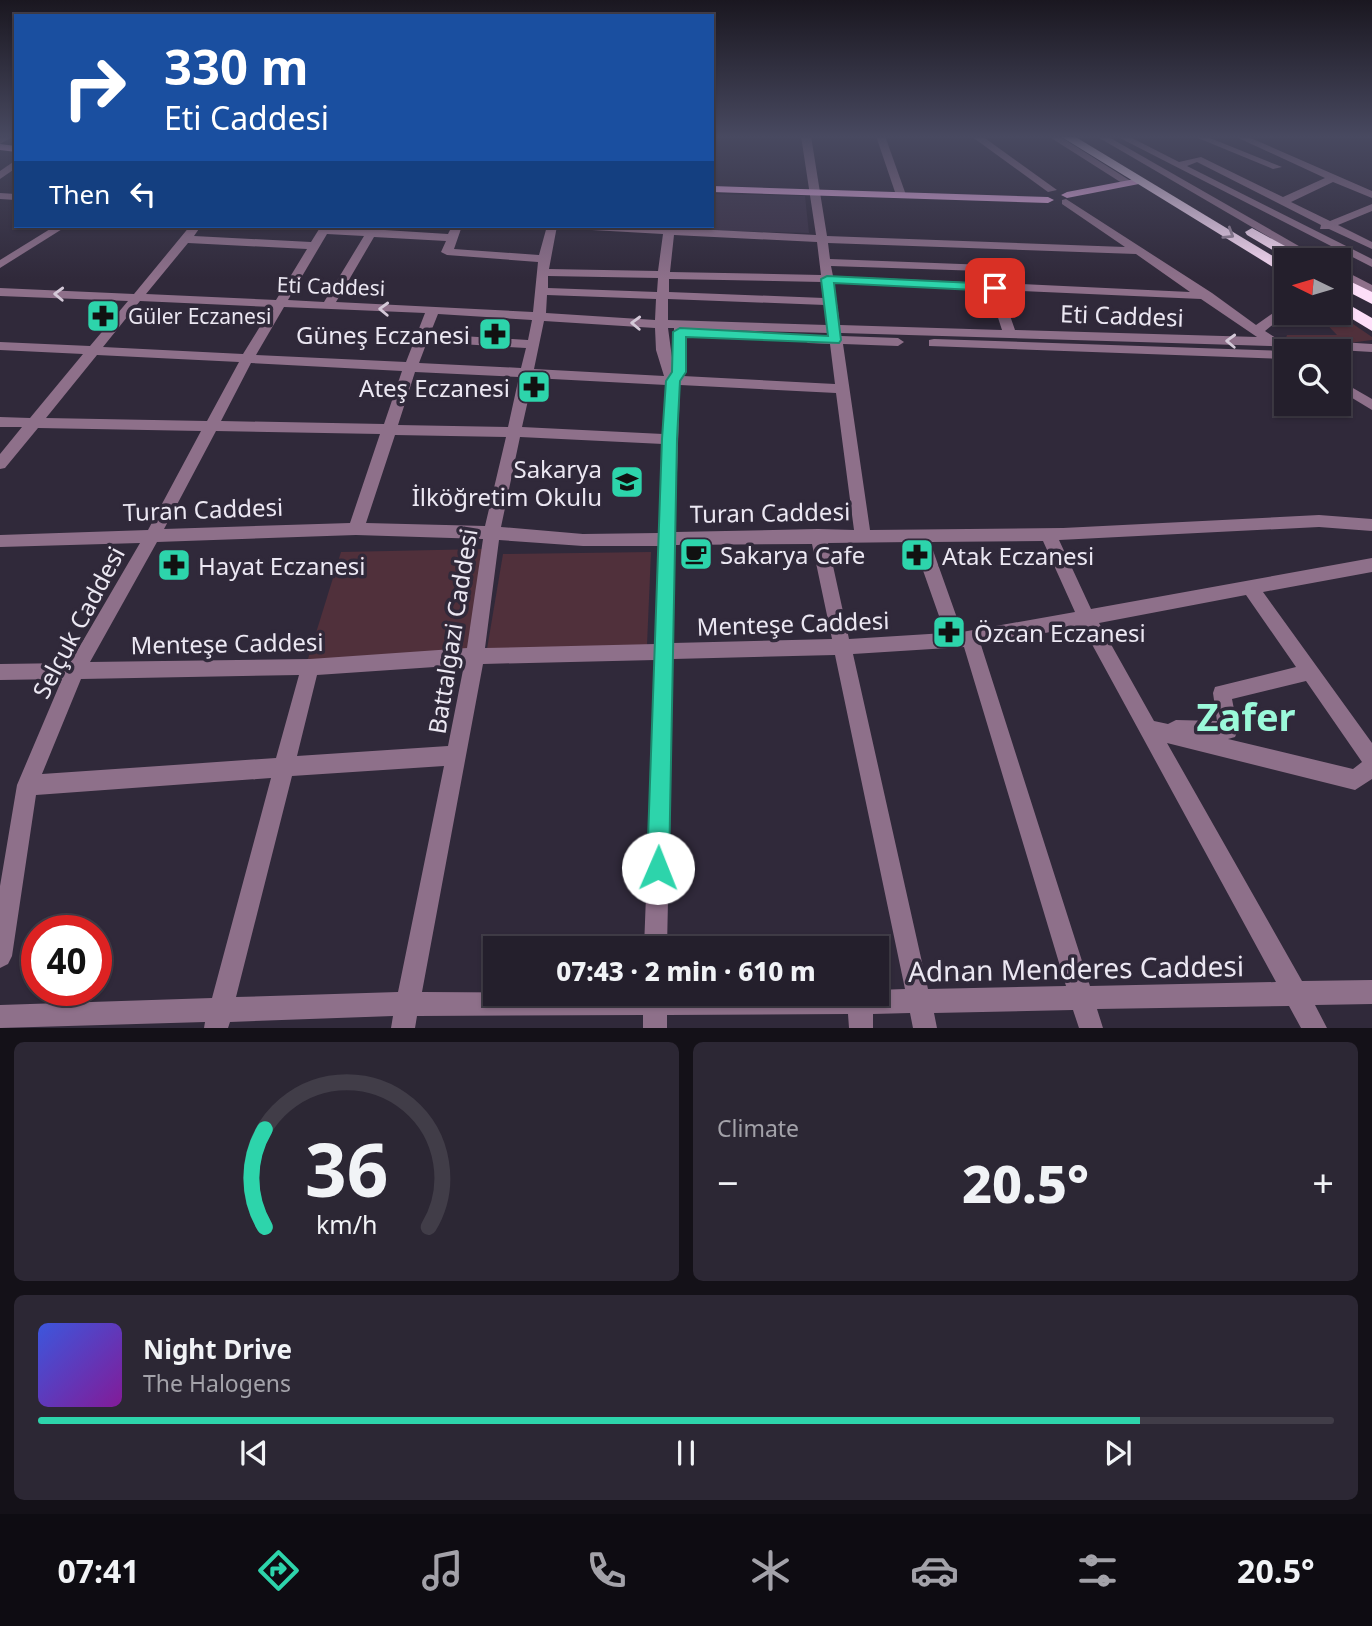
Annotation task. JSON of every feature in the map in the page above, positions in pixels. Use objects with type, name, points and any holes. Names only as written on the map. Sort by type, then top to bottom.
[{"type":"highway","points":[[1138,184],[1274,263]]},
{"type":"highway","points":[[1174,184],[1280,248]]},
{"type":"highway","points":[[1351,312],[1372,326]]},
{"type":"main road","points":[[714,186],[1048,195],[1067,198],[1127,184]]},
{"type":"street","points":[[813,184],[839,388],[863,535]]},
{"type":"street","points":[[897,184],[900,192]]},
{"type":"street","points":[[1035,184],[1048,195]]},
{"type":"street","points":[[1181,184],[1296,248]]},
{"type":"street","points":[[1216,184],[1372,264]]},
{"type":"street","points":[[1247,184],[1372,246]]},
{"type":"street","points":[[1282,202],[1320,184]]},
{"type":"street","points":[[1347,184],[1372,195]]},
{"type":"street","points":[[1067,198],[1138,251],[1273,342]]},
{"type":"street","points":[[1286,242],[1372,207]]},
{"type":"street","points":[[1357,213],[1372,220]]},
{"type":"street","points":[[0,265],[59,228]]},
{"type":"street","points":[[0,464],[194,228]]},
{"type":"street","points":[[324,228],[451,238]]},
{"type":"street","name":"Selçuk Caddesi","points":[[0,956],[27,785],[76,669],[153,535],[247,359],[324,228]]},
{"type":"street","points":[[456,228],[447,252],[544,265],[664,275],[827,279],[1208,296]]},
{"type":"street","name":"Battalgazi Caddesi","points":[[406,1016],[475,656],[492,533],[539,317],[544,265],[552,228]]},
{"type":"street","points":[[673,381],[666,372],[661,324],[668,228],[821,239],[1138,251]]},
{"type":"street","points":[[327,307],[372,233]]},
{"type":"street","points":[[185,239],[314,246]]},
{"type":"street","points":[[824,262],[987,268],[1010,334]]},
{"type":"street","points":[[1351,280],[1366,291]]},
{"type":"street","points":[[541,291],[830,302]]},
{"type":"street","points":[[0,303],[6,292]]},
{"type":"street","name":"Eti Caddesi","points":[[6,292],[433,310],[661,324],[680,328],[1274,353]]},
{"type":"street","points":[[356,529],[410,368],[433,310]]},
{"type":"street","points":[[1257,331],[1274,318]]},
{"type":"street","points":[[656,936],[670,439],[673,381],[679,372],[680,328]]},
{"type":"street","name":"Eti Caddesi","points":[[834,334],[1010,334],[1273,342],[1372,348]]},
{"type":"street","points":[[422,338],[533,344]]},
{"type":"street","points":[[0,346],[839,388]]},
{"type":"street","points":[[1351,357],[1372,358]]},
{"type":"street","points":[[1351,392],[1372,405]]},
{"type":"street","points":[[0,422],[515,432],[670,439]]},
{"type":"street","name":"Turan Caddesi","points":[[1,543],[356,529],[492,533],[583,540],[1048,534],[1319,522],[1372,525]]},
{"type":"street","points":[[1048,534],[1086,617],[1315,1027]]},
{"type":"street","points":[[818,535],[925,1027]]},
{"type":"street","points":[[919,535],[963,640],[1091,1027]]},
{"type":"street","name":"Menteşe Caddesi","points":[[0,672],[310,667],[475,656],[841,647],[963,640],[1372,565]]},
{"type":"street","points":[[1251,589],[1372,760]]},
{"type":"street","points":[[218,1019],[310,667]]},
{"type":"street","points":[[1149,729],[1228,730],[1222,693],[1310,672]]},
{"type":"street","points":[[1149,729],[1355,780],[1372,767]]},
{"type":"street","points":[[27,785],[456,755]]},
{"type":"street","name":"Adnan Menderes Caddesi","points":[[889,1001],[1372,992]]},
{"type":"street","name":"Adnan Menderes Caddesi","points":[[0,1017],[218,1019],[723,1006]]},
{"type":"street","points":[[860,1006],[861,1027]]},
{"type":"shaded area","points":[[714,194],[805,196],[809,233],[687,230],[714,228]]},
{"type":"shaded area","points":[[1351,323],[1372,337],[1372,340],[1351,343],[1351,339],[1286,338],[1287,335],[1337,335],[1328,326],[1351,326]]},
{"type":"shaded area","points":[[484,549],[467,655],[307,662],[341,552]]},
{"type":"shaded area","points":[[651,552],[647,645],[487,649],[503,554]]},
{"type":"place","name":"Güler Eczanesi","points":[[103,316]]},
{"type":"place","name":"Güneş Eczanesi","points":[[495,334]]},
{"type":"place","name":"Ateş Eczanesi","points":[[534,387]]},
{"type":"place","name":"Sakarya İlköğretim Okulu","points":[[627,482]]},
{"type":"place","name":"Sakarya Cafe","points":[[696,554]]},
{"type":"place","name":"Atak Eczanesi","points":[[917,555]]},
{"type":"place","name":"Hayat Eczanesi","points":[[174,565]]},
{"type":"place","name":"Özcan Eczanesi","points":[[949,632]]},
{"type":"district","name":"Zafer","points":[[1246,716]]},
{"type":"route","points":[[658,868],[670,439],[673,381],[679,372],[680,332],[835,340],[827,279],[995,288]]}]
